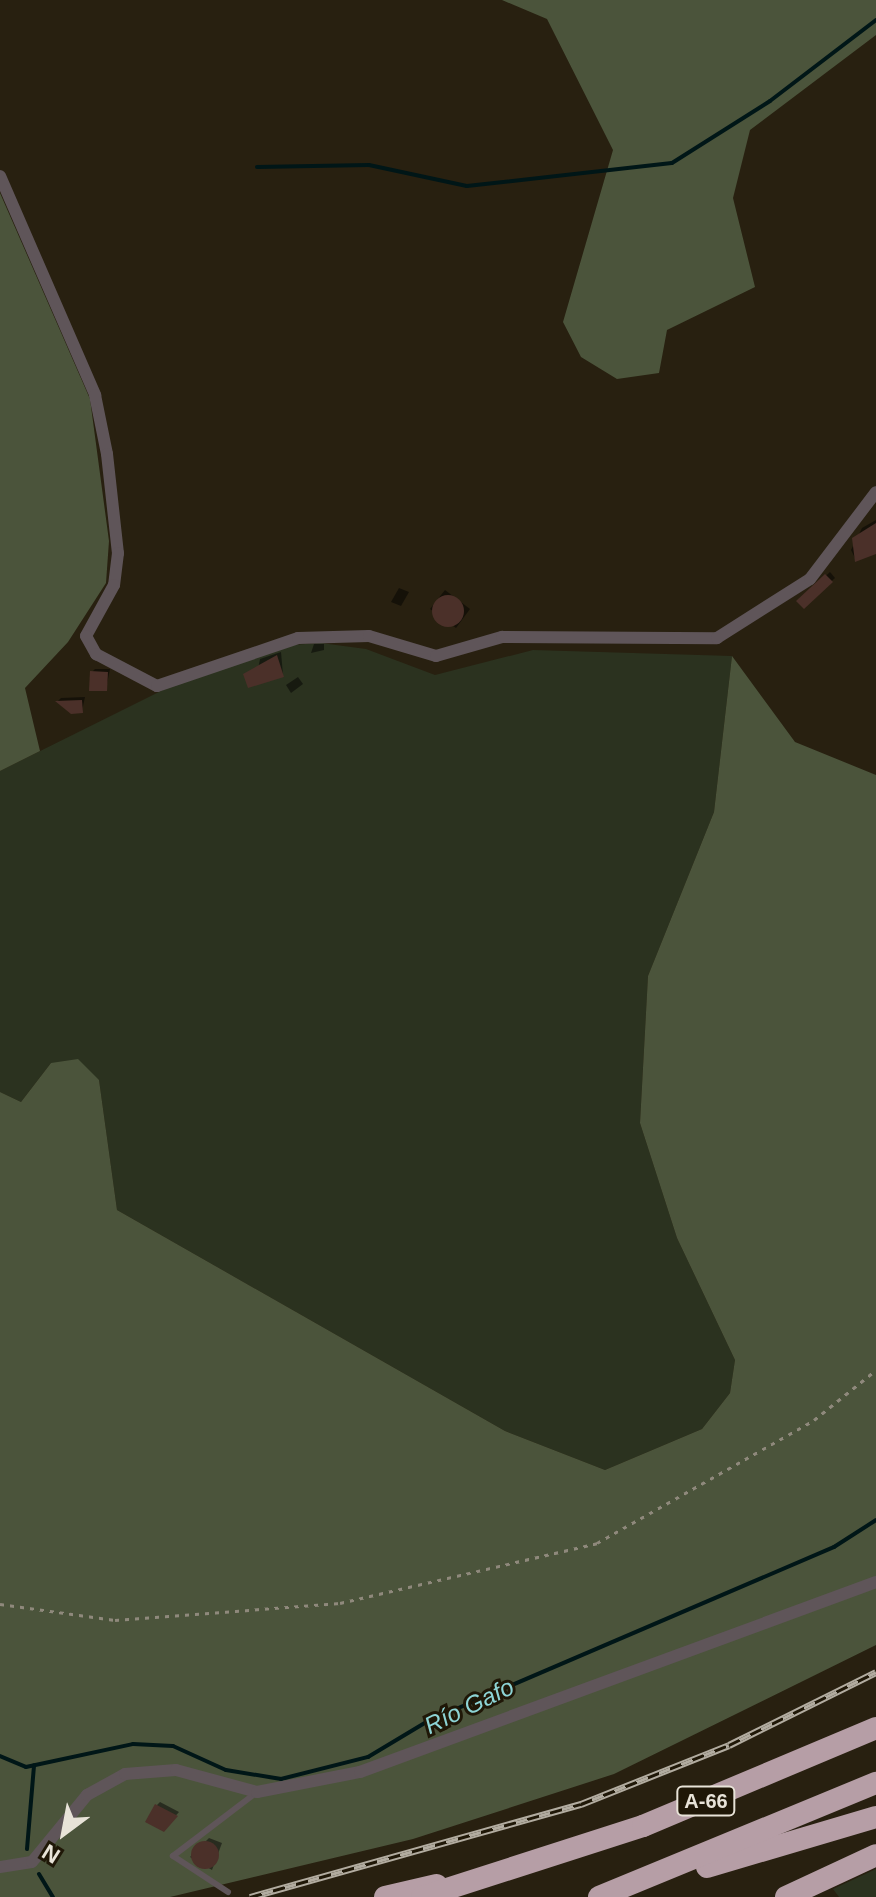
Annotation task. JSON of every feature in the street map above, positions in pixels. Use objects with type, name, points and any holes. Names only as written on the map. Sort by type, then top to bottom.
[{"type":"highway","name":"A-66","points":[[422,1897],[532,1864],[768,1777],[876,1728]]},
{"type":"highway","name":"A-66","points":[[599,1897],[659,1875],[876,1783]]},
{"type":"highway","points":[[659,1875],[767,1854],[876,1817]]},
{"type":"highway","points":[[786,1897],[876,1855]]},
{"type":"highway","points":[[385,1897],[532,1864]]},
{"type":"street","points":[[0,176],[95,395],[107,454],[118,553],[114,585],[86,636],[96,654],[157,686],[298,638],[369,636],[436,656],[502,637],[717,638],[810,579],[876,492]]},
{"type":"street","points":[[0,1867],[32,1862],[87,1795],[125,1774],[176,1770],[257,1792],[360,1772],[876,1582]]},
{"type":"lane","points":[[228,1892],[173,1856],[257,1792]]},
{"type":"path","points":[[0,1604],[115,1620],[340,1603],[597,1543],[814,1420],[876,1370]]},
{"type":"green space","points":[[502,0],[876,0],[876,35],[750,130],[733,198],[755,287],[667,330],[659,373],[617,379],[581,357],[563,322],[613,150],[547,19]]},
{"type":"green space","points":[[0,193],[90,399],[109,541],[106,583],[68,642],[25,688],[40,751],[0,771]]},
{"type":"green space","points":[[321,643],[366,649],[435,675],[533,650],[732,656],[714,812],[648,976],[640,1123],[677,1238],[735,1360],[730,1393],[702,1429],[605,1470],[505,1431],[117,1210],[99,1080],[51,1063],[21,1102],[0,1092],[0,771],[173,685],[275,646]]},
{"type":"green space","points":[[732,656],[795,742],[876,775],[876,1645],[614,1774],[413,1839],[170,1897],[0,1897],[0,1092],[21,1102],[51,1063],[78,1059],[99,1080],[117,1210],[505,1431],[605,1470],[702,1429],[730,1393],[735,1360],[677,1238],[640,1123],[648,976],[714,812]]},
{"type":"green space","points":[[876,1869],[876,1897],[839,1897],[833,1889]]},
{"type":"building","points":[[876,523],[876,554],[855,562],[852,538]]},
{"type":"building","points":[[825,574],[833,582],[804,609],[796,601]]},
{"type":"building","points":[[448,595],[459,600],[464,611],[459,622],[448,627],[437,622],[432,611],[437,600]]},
{"type":"building","points":[[277,655],[284,677],[248,688],[243,674]]},
{"type":"building","points":[[90,671],[108,672],[107,691],[89,691]]},
{"type":"building","points":[[82,700],[83,713],[71,714],[55,701]]},
{"type":"building","points":[[155,1804],[178,1816],[164,1832],[145,1822]]},
{"type":"building","points":[[205,1841],[215,1845],[219,1855],[215,1865],[205,1869],[195,1865],[191,1855],[195,1845]]},
{"type":"waterway","points":[[257,167],[369,165],[467,186],[672,163],[770,101],[876,20]]},
{"type":"waterway","name":"Río Gafo","points":[[0,1756],[26,1767],[133,1744],[173,1746],[226,1770],[281,1779],[368,1757],[428,1721],[834,1547],[876,1520]]},
{"type":"waterway","points":[[27,1849],[34,1765]]},
{"type":"waterway","points":[[39,1874],[53,1897]]},
{"type":"railway","points":[[250,1897],[581,1804],[729,1745],[876,1672]]}]
